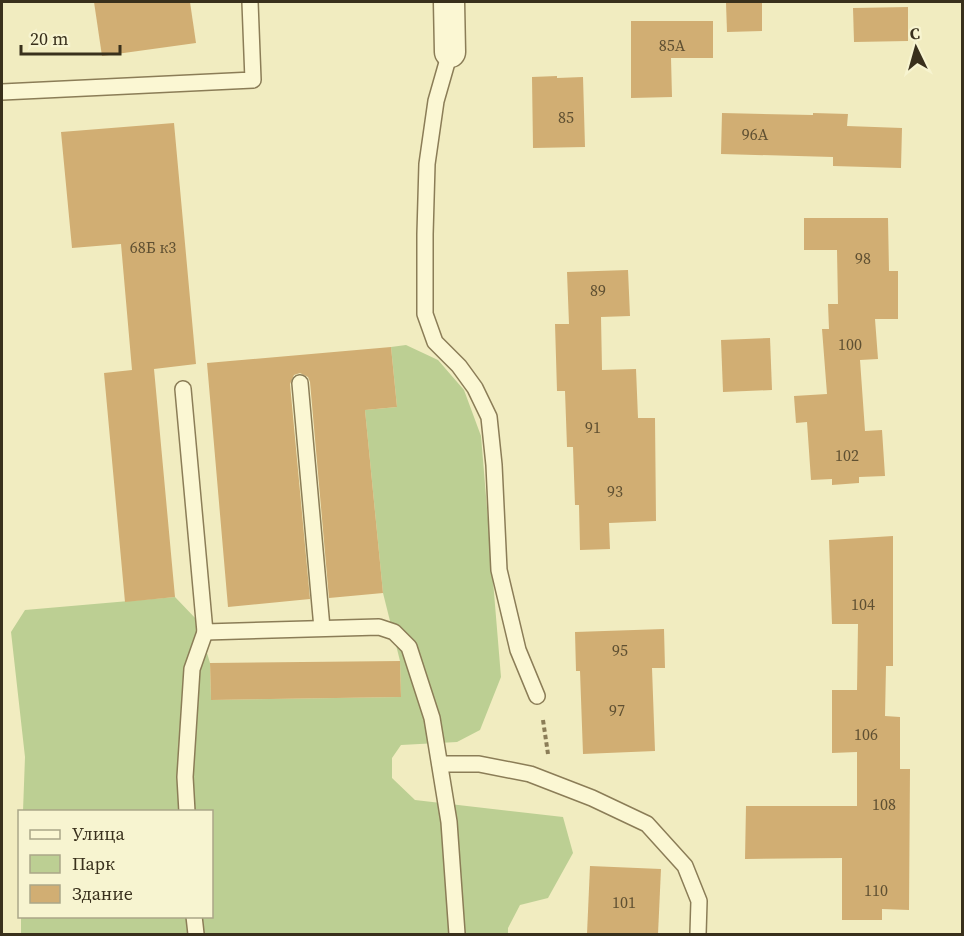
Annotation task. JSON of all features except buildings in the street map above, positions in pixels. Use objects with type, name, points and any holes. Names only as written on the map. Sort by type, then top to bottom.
[{"type":"street","points":[[449,2],[450,52]]},
{"type":"lane","points":[[2,92],[253,80],[250,2]]},
{"type":"lane","points":[[450,52],[436,100],[427,164],[424,234],[426,314],[435,342],[459,366],[475,388],[489,417],[494,465],[499,570],[518,650],[537,696]]},
{"type":"lane","points":[[300,383],[322,628]]},
{"type":"lane","points":[[183,389],[205,632],[192,669],[185,777],[187,810]]},
{"type":"lane","points":[[205,632],[379,627],[394,632],[409,647],[432,718],[440,764],[449,822],[457,934]]},
{"type":"lane","points":[[440,764],[479,764],[530,774],[592,798],[646,824],[686,866],[699,901],[698,934]]},
{"type":"lane","points":[[195,918],[196,934]]},
{"type":"path","points":[[537,696],[547,739],[550,782]]},
{"type":"green space","points":[[406,345],[438,360],[464,390],[481,436],[501,677],[480,730],[457,742],[401,745],[392,758],[392,778],[415,800],[563,817],[573,853],[548,898],[520,905],[508,928],[508,934],[21,934],[21,918],[213,918],[213,810],[23,810],[25,757],[11,632],[25,610],[175,597],[197,620],[210,663],[211,700],[401,697],[400,661],[383,593],[365,410],[397,407],[391,347]]}]
